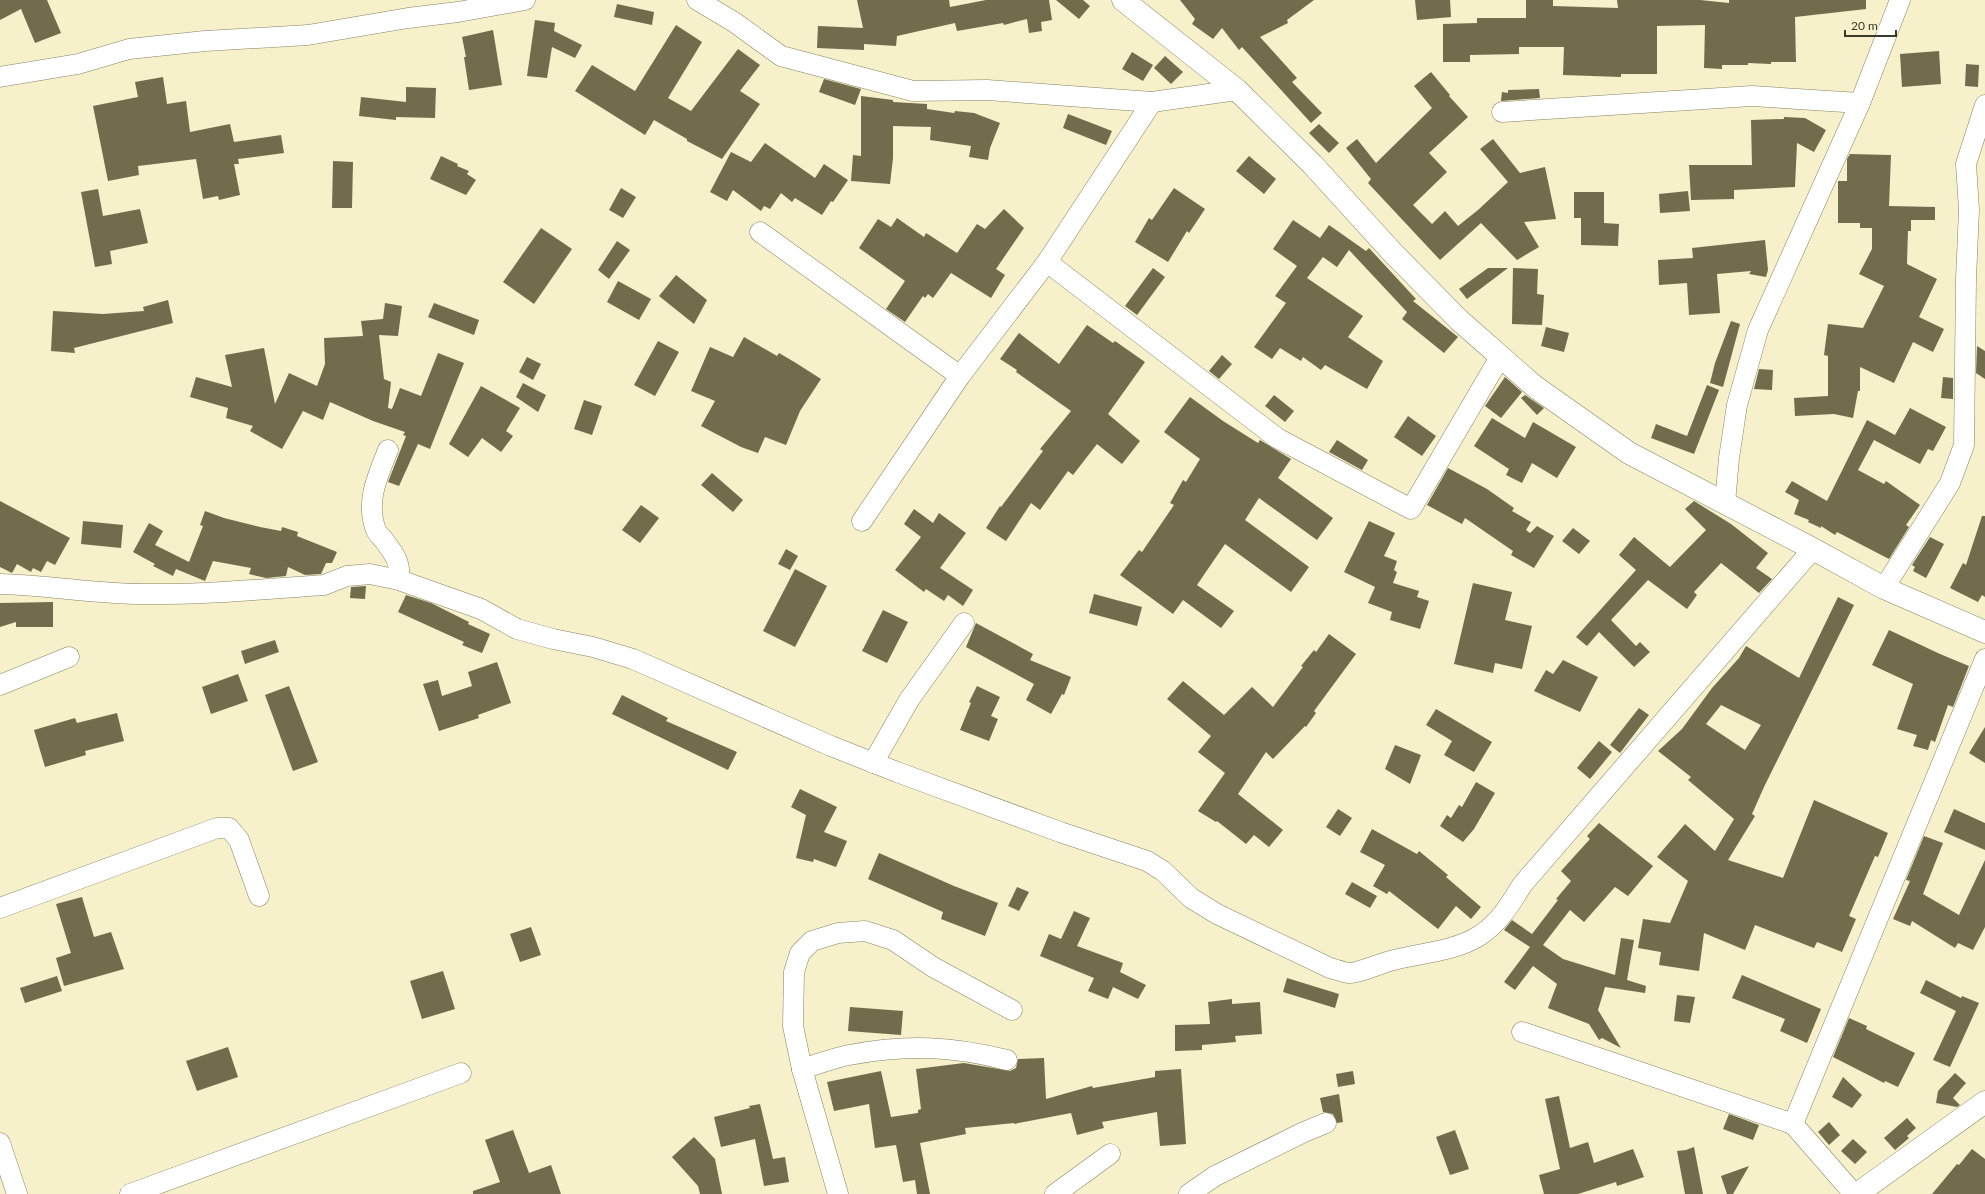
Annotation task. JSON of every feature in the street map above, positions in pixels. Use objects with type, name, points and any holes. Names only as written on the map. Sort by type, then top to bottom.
[{"type":"street","points":[[0,77],[78,64],[129,49],[205,40],[308,36],[408,18],[473,10],[525,0]]},
{"type":"street","points":[[697,0],[734,22],[781,56],[913,91],[987,90],[1152,102],[1237,90]]},
{"type":"street","points":[[1123,0],[1237,90],[1312,164],[1392,252],[1459,320],[1534,386],[1629,453],[1813,549],[1884,588],[1985,632]]},
{"type":"street","points":[[1725,503],[1729,458],[1737,405],[1758,330],[1860,103],[1900,0]]},
{"type":"street","points":[[1502,112],[1752,96],[1860,103]]},
{"type":"street","points":[[862,521],[960,376],[1047,262],[1152,102]]},
{"type":"street","points":[[1884,588],[1947,488],[1964,445],[1966,279],[1969,210],[1966,164],[1985,105]]},
{"type":"street","points":[[760,232],[960,376]]},
{"type":"street","points":[[1047,262],[1277,438],[1411,509],[1500,357]]},
{"type":"street","points":[[388,450],[372,497],[372,517],[376,531],[398,562],[400,569],[399,580]]},
{"type":"street","points":[[0,584],[41,585],[109,593],[142,594],[324,585],[347,576],[370,574],[399,580],[481,609],[516,630],[593,647],[633,659],[831,746],[1060,832],[1147,861],[1163,871],[1191,898],[1217,914],[1330,968],[1356,973],[1366,968],[1392,960],[1461,945],[1479,936],[1504,915],[1522,885],[1813,549]]},
{"type":"street","points":[[874,762],[909,700],[964,623]]},
{"type":"street","points":[[0,685],[69,657]]},
{"type":"street","points":[[1793,1124],[1985,659]]},
{"type":"street","points":[[0,908],[217,828],[229,828],[239,840],[259,896]]},
{"type":"street","points":[[838,1194],[802,1069],[793,1026],[794,972],[800,953],[812,941],[838,933],[865,931],[893,940],[933,967],[1012,1010]]},
{"type":"street","points":[[1522,1032],[1793,1124],[1854,1194]]},
{"type":"street","points":[[802,1069],[848,1055],[886,1049],[935,1047],[983,1054],[1007,1060]]},
{"type":"street","points":[[130,1194],[461,1073]]},
{"type":"street","points":[[1857,1194],[1985,1102]]},
{"type":"street","points":[[1189,1194],[1215,1176],[1304,1132],[1326,1123]]},
{"type":"street","points":[[0,1143],[17,1194]]},
{"type":"street","points":[[1055,1194],[1110,1154]]},
{"type":"building","points":[[0,0],[47,0],[61,33],[35,43],[21,9],[0,20]]},
{"type":"building","points":[[857,0],[949,0],[950,7],[986,0],[1049,0],[1052,20],[1041,22],[1042,31],[1029,33],[1027,19],[1004,25],[1003,23],[957,31],[955,23],[897,36],[896,46],[864,44],[864,50],[817,48],[818,26],[863,28]]},
{"type":"building","points":[[1056,0],[1083,0],[1090,6],[1079,19]]},
{"type":"building","points":[[1180,0],[1314,0],[1287,20],[1288,23],[1260,37],[1297,78],[1292,82],[1322,113],[1311,123],[1242,47],[1239,50],[1222,28],[1213,39],[1192,24],[1195,19]]},
{"type":"building","points":[[1415,0],[1450,0],[1451,17],[1417,20]]},
{"type":"building","points":[[1526,0],[1553,0],[1553,6],[1618,8],[1617,0],[1700,0],[1729,3],[1729,0],[1866,0],[1866,9],[1795,17],[1796,62],[1722,65],[1722,69],[1704,68],[1705,25],[1657,26],[1657,74],[1621,74],[1621,77],[1563,75],[1564,47],[1519,47],[1519,54],[1470,55],[1470,62],[1443,62],[1443,24],[1477,23],[1477,18],[1526,18]]},
{"type":"building","points":[[617,4],[654,12],[652,25],[614,17]]},
{"type":"building","points":[[535,20],[555,23],[554,31],[582,45],[575,58],[552,47],[547,78],[527,76]]},
{"type":"building","points":[[676,25],[702,42],[668,98],[691,111],[738,49],[760,65],[740,91],[760,104],[722,159],[687,141],[687,139],[654,120],[645,135],[575,91],[592,65],[635,91]]},
{"type":"building","points":[[493,30],[502,85],[469,90],[464,57],[466,57],[462,37]]},
{"type":"building","points":[[1939,51],[1941,84],[1902,87],[1900,54]]},
{"type":"building","points":[[1132,52],[1153,65],[1143,81],[1122,69]]},
{"type":"building","points":[[1165,56],[1183,72],[1171,84],[1154,68]]},
{"type":"building","points":[[1966,64],[1979,65],[1978,87],[1965,86]]},
{"type":"building","points":[[1431,72],[1450,95],[1449,96],[1468,117],[1429,153],[1447,172],[1413,205],[1432,224],[1445,211],[1458,226],[1478,210],[1508,182],[1480,149],[1493,139],[1520,173],[1545,167],[1556,219],[1524,222],[1539,247],[1517,260],[1481,223],[1440,260],[1368,183],[1371,179],[1346,148],[1357,139],[1376,163],[1432,108],[1414,86]]},
{"type":"building","points":[[163,77],[167,104],[186,101],[190,132],[230,124],[234,142],[281,135],[284,153],[238,159],[239,164],[234,164],[240,195],[219,200],[218,196],[203,199],[196,159],[138,166],[139,175],[108,181],[93,106],[138,97],[135,82]]},
{"type":"building","points":[[824,79],[861,89],[855,105],[819,92]]},
{"type":"building","points":[[406,87],[436,88],[435,118],[396,117],[396,120],[359,116],[361,97],[406,102]]},
{"type":"building","points":[[1539,89],[1540,98],[1501,101],[1502,92],[1508,93],[1508,90]]},
{"type":"building","points":[[861,96],[893,100],[893,102],[927,104],[927,109],[954,113],[955,111],[974,113],[1000,123],[990,148],[988,160],[969,157],[971,146],[930,140],[931,127],[893,126],[893,158],[890,184],[851,181],[853,155],[861,156]]},
{"type":"building","points":[[1068,114],[1112,131],[1106,145],[1063,128]]},
{"type":"building","points":[[1784,117],[1805,118],[1826,130],[1814,152],[1797,143],[1795,187],[1734,190],[1734,199],[1691,200],[1689,165],[1752,165],[1751,120],[1784,119]]},
{"type":"building","points":[[1319,124],[1339,143],[1329,153],[1309,133]]},
{"type":"building","points":[[765,143],[815,178],[824,164],[848,180],[822,215],[795,198],[792,202],[781,193],[770,209],[764,206],[761,211],[733,190],[727,201],[710,192],[731,152],[751,162]]},
{"type":"building","points":[[1850,154],[1891,155],[1889,206],[1935,207],[1935,220],[1911,220],[1911,231],[1908,231],[1907,264],[1937,279],[1919,317],[1944,329],[1933,352],[1913,342],[1894,383],[1860,367],[1860,391],[1858,391],[1853,418],[1834,414],[1795,416],[1794,398],[1828,396],[1828,356],[1824,355],[1828,324],[1863,328],[1884,286],[1859,274],[1872,249],[1872,228],[1860,228],[1860,223],[1838,223],[1838,181],[1847,181],[1847,159]]},
{"type":"building","points":[[441,156],[458,164],[457,166],[469,171],[467,174],[476,180],[466,195],[430,179]]},
{"type":"building","points":[[1249,156],[1276,179],[1264,194],[1236,171]]},
{"type":"building","points":[[333,161],[353,162],[352,208],[332,208]]},
{"type":"building","points":[[621,188],[636,197],[623,218],[609,210]]},
{"type":"building","points":[[1174,188],[1205,209],[1189,233],[1187,231],[1168,262],[1135,242],[1149,218],[1152,220]]},
{"type":"building","points":[[98,189],[103,216],[140,209],[148,243],[110,251],[112,264],[95,267],[81,192]]},
{"type":"building","points":[[1688,191],[1690,211],[1660,213],[1659,194]]},
{"type":"building","points":[[1574,192],[1604,192],[1604,223],[1619,224],[1618,246],[1581,245],[1581,218],[1574,218]]},
{"type":"building","points":[[1004,209],[1024,228],[996,269],[1005,275],[991,298],[951,273],[933,298],[928,294],[925,298],[923,296],[905,322],[886,309],[905,281],[859,248],[878,219],[891,227],[897,218],[924,237],[926,233],[957,253],[977,224],[985,229]]},
{"type":"building","points":[[1293,220],[1320,238],[1329,225],[1366,251],[1369,248],[1416,299],[1413,301],[1458,337],[1444,353],[1402,319],[1407,312],[1349,250],[1337,267],[1323,257],[1307,278],[1363,316],[1348,337],[1383,361],[1367,389],[1325,365],[1321,370],[1303,357],[1301,361],[1280,348],[1272,359],[1254,347],[1286,303],[1275,296],[1297,266],[1273,249]]},
{"type":"building","points":[[541,228],[572,249],[534,304],[503,282]]},
{"type":"building","points":[[1765,240],[1768,270],[1766,277],[1749,274],[1751,271],[1717,274],[1720,313],[1689,315],[1687,283],[1659,285],[1658,260],[1693,258],[1692,248]]},
{"type":"building","points":[[617,241],[630,250],[609,279],[598,270]]},
{"type":"building","points":[[1153,268],[1165,277],[1137,315],[1125,306]]},
{"type":"building","points":[[1488,268],[1508,268],[1467,299],[1459,289]]},
{"type":"building","points":[[1513,268],[1538,269],[1537,294],[1544,295],[1542,325],[1512,324]]},
{"type":"building","points":[[676,275],[707,300],[694,324],[659,296]]},
{"type":"building","points":[[618,281],[651,299],[639,320],[607,302]]},
{"type":"building","points":[[168,300],[173,323],[74,348],[75,353],[51,351],[53,311],[103,314],[144,311],[143,307]]},
{"type":"building","points":[[385,303],[402,306],[398,336],[379,335],[384,379],[391,382],[388,408],[392,409],[400,388],[421,396],[438,353],[464,363],[430,449],[418,444],[399,486],[388,482],[406,436],[403,435],[405,432],[373,421],[330,402],[323,420],[303,411],[282,449],[250,431],[253,426],[226,418],[228,408],[190,397],[196,377],[232,387],[225,355],[264,348],[275,404],[289,373],[317,386],[325,364],[324,338],[363,336],[361,321],[383,319]]},
{"type":"building","points":[[434,303],[479,320],[474,335],[428,317]]},
{"type":"building","points":[[1731,321],[1740,324],[1723,387],[1710,383],[1715,363]]},
{"type":"building","points":[[1087,325],[1113,343],[1115,341],[1145,362],[1108,414],[1140,441],[1122,464],[1097,444],[1073,475],[1068,471],[1040,510],[1031,503],[1006,541],[986,528],[1000,506],[1001,507],[1043,451],[1040,449],[1071,411],[1000,359],[1019,333],[1059,364]]},
{"type":"building","points":[[1546,327],[1569,333],[1564,352],[1541,346]]},
{"type":"building","points":[[744,337],[777,356],[779,353],[821,379],[800,411],[786,445],[765,437],[758,453],[741,447],[701,426],[715,401],[691,391],[710,347],[733,357]]},
{"type":"building","points":[[658,341],[679,352],[655,396],[634,385]]},
{"type":"building","points":[[1977,346],[1985,351],[1985,379],[1976,373]]},
{"type":"building","points":[[1222,355],[1232,364],[1219,379],[1209,371]]},
{"type":"building","points":[[527,357],[541,364],[533,380],[519,372]]},
{"type":"building","points":[[1759,369],[1773,370],[1772,390],[1754,389]]},
{"type":"building","points":[[1505,377],[1522,392],[1501,418],[1485,406]]},
{"type":"building","points":[[1943,377],[1953,378],[1953,399],[1941,398]]},
{"type":"building","points":[[523,383],[546,395],[538,412],[516,397]]},
{"type":"building","points":[[1707,385],[1719,390],[1694,454],[1651,438],[1656,424],[1687,436]]},
{"type":"building","points":[[481,386],[520,408],[506,431],[513,436],[501,452],[482,438],[468,457],[449,444]]},
{"type":"building","points":[[1274,395],[1294,411],[1285,422],[1265,406]]},
{"type":"building","points":[[1525,395],[1544,408],[1537,415],[1521,398]]},
{"type":"building","points":[[1190,397],[1223,421],[1258,443],[1260,440],[1291,459],[1278,478],[1333,518],[1317,540],[1259,498],[1245,520],[1309,567],[1291,592],[1225,544],[1197,585],[1234,611],[1221,628],[1183,600],[1173,614],[1120,575],[1139,550],[1142,552],[1174,505],[1170,503],[1183,480],[1186,482],[1200,459],[1164,432]]},
{"type":"building","points":[[584,400],[602,406],[592,435],[574,429]]},
{"type":"building","points":[[1910,408],[1946,427],[1933,451],[1928,449],[1920,464],[1874,440],[1858,470],[1884,484],[1886,481],[1920,505],[1906,525],[1909,527],[1889,559],[1837,532],[1835,535],[1821,526],[1821,528],[1808,522],[1809,520],[1794,514],[1799,500],[1785,492],[1792,481],[1827,501],[1867,420],[1895,435]]},
{"type":"building","points":[[1408,416],[1436,436],[1422,456],[1394,437]]},
{"type":"building","points":[[1492,418],[1525,438],[1533,422],[1576,447],[1557,478],[1532,463],[1522,483],[1506,475],[1509,469],[1474,446]]},
{"type":"building","points":[[1337,440],[1368,460],[1362,470],[1329,452]]},
{"type":"building","points":[[1448,468],[1487,489],[1514,508],[1512,511],[1531,522],[1526,530],[1530,533],[1537,526],[1554,536],[1534,568],[1511,555],[1513,551],[1465,518],[1462,524],[1427,505]]},
{"type":"building","points":[[712,473],[743,500],[733,512],[701,485]]},
{"type":"building","points":[[0,501],[70,538],[55,565],[47,561],[41,572],[33,568],[31,572],[17,564],[12,573],[0,567]]},
{"type":"building","points":[[1694,501],[1731,524],[1768,553],[1756,568],[1772,579],[1759,593],[1721,563],[1694,592],[1697,595],[1687,609],[1648,580],[1611,620],[1636,646],[1640,642],[1650,652],[1634,667],[1599,632],[1587,646],[1576,637],[1636,570],[1619,555],[1634,537],[1670,567],[1706,530],[1685,509]]},
{"type":"building","points":[[641,505],[659,518],[640,543],[622,530]]},
{"type":"building","points":[[914,509],[933,523],[939,513],[966,533],[940,568],[973,590],[963,606],[948,595],[944,601],[926,589],[924,592],[895,570],[921,537],[904,524]]},
{"type":"building","points":[[205,511],[224,518],[260,527],[281,531],[282,527],[298,532],[297,536],[337,552],[332,563],[326,563],[321,574],[305,575],[288,567],[286,576],[266,578],[249,574],[251,568],[213,561],[205,581],[176,569],[173,576],[153,566],[155,564],[133,552],[149,523],[163,531],[155,545],[189,562],[203,526],[200,525]]},
{"type":"building","points":[[1982,516],[1985,516],[1985,597],[1982,595],[1978,602],[1950,588],[1963,563],[1966,565]]},
{"type":"building","points":[[83,521],[123,525],[121,548],[81,544]]},
{"type":"building","points":[[1369,521],[1395,533],[1384,556],[1397,561],[1394,570],[1397,572],[1393,583],[1419,591],[1417,597],[1429,601],[1420,629],[1390,620],[1392,612],[1368,603],[1375,587],[1344,572]]},
{"type":"building","points":[[1573,528],[1590,541],[1579,554],[1562,541]]},
{"type":"building","points":[[1930,537],[1944,544],[1926,578],[1913,571],[1915,567],[1912,565]]},
{"type":"building","points":[[786,549],[798,556],[790,570],[778,564]]},
{"type":"building","points":[[795,569],[827,586],[795,647],[763,631]]},
{"type":"building","points":[[1473,583],[1512,592],[1505,620],[1532,626],[1522,669],[1495,663],[1493,673],[1454,664]]},
{"type":"building","points":[[366,586],[365,599],[350,598],[351,587]]},
{"type":"building","points":[[1094,594],[1142,607],[1137,626],[1089,613]]},
{"type":"building","points":[[406,595],[431,603],[469,622],[468,624],[490,634],[482,653],[462,645],[464,642],[398,612]]},
{"type":"building","points":[[1838,597],[1854,605],[1764,787],[1752,814],[1755,816],[1728,860],[1783,878],[1814,800],[1888,833],[1878,857],[1875,856],[1849,916],[1856,919],[1842,952],[1817,942],[1814,948],[1755,925],[1745,950],[1704,933],[1699,971],[1659,965],[1661,952],[1638,948],[1643,919],[1670,923],[1688,881],[1657,857],[1685,824],[1715,851],[1734,819],[1688,780],[1691,777],[1658,751],[1682,729],[1712,688],[1739,658],[1746,646],[1799,678]],"holes":[[[1721,705],[1761,725],[1745,750],[1706,724]]]},
{"type":"building","points":[[53,602],[53,627],[16,627],[16,622],[0,627],[0,603]]},
{"type":"building","points":[[883,610],[908,622],[887,663],[862,651]]},
{"type":"building","points":[[976,623],[1033,654],[1030,660],[1071,677],[1064,695],[1062,694],[1051,714],[1026,700],[1034,684],[966,647]]},
{"type":"building","points":[[1889,630],[1969,666],[1953,707],[1948,705],[1935,742],[1931,740],[1928,750],[1913,746],[1917,735],[1897,729],[1913,684],[1872,665]]},
{"type":"building","points":[[1329,634],[1356,654],[1314,711],[1316,713],[1306,727],[1305,726],[1273,759],[1266,752],[1238,794],[1283,830],[1269,847],[1254,835],[1246,844],[1217,821],[1216,822],[1198,811],[1225,773],[1198,752],[1211,736],[1167,699],[1183,681],[1224,715],[1252,687],[1273,707],[1303,667],[1301,666],[1314,650],[1316,652]]},
{"type":"building","points":[[275,640],[279,652],[245,664],[241,651]]},
{"type":"building","points":[[1563,660],[1598,677],[1580,712],[1534,691],[1546,670],[1553,674]]},
{"type":"building","points":[[497,662],[511,703],[478,715],[479,718],[439,731],[423,684],[438,680],[442,696],[472,686],[468,672]]},
{"type":"building","points":[[238,674],[248,701],[211,714],[202,687]]},
{"type":"building","points":[[289,686],[318,762],[293,771],[265,695]]},
{"type":"building","points":[[977,686],[1000,697],[991,716],[998,719],[989,741],[960,730],[971,703],[969,702]]},
{"type":"building","points":[[622,695],[668,718],[666,721],[737,752],[728,770],[612,714]]},
{"type":"building","points":[[1639,708],[1649,715],[1620,753],[1610,745]]},
{"type":"building","points":[[1436,709],[1492,742],[1474,772],[1444,755],[1452,741],[1426,725]]},
{"type":"building","points":[[117,713],[124,741],[85,751],[86,755],[45,767],[34,730],[75,718],[77,723]]},
{"type":"building","points":[[1985,727],[1985,763],[1969,753]]},
{"type":"building","points":[[1599,741],[1612,752],[1590,779],[1577,768]]},
{"type":"building","points":[[1395,745],[1421,755],[1410,784],[1385,769]]},
{"type":"building","points":[[1476,782],[1495,793],[1474,829],[1463,842],[1440,826],[1447,815],[1451,818],[1459,805],[1462,807]]},
{"type":"building","points":[[800,789],[837,807],[824,832],[847,841],[836,867],[814,859],[813,862],[796,858],[806,815],[791,807]]},
{"type":"building","points":[[1338,809],[1352,818],[1340,836],[1326,827]]},
{"type":"building","points":[[1954,809],[1985,823],[1985,850],[1944,832]]},
{"type":"building","points":[[1599,823],[1653,866],[1628,896],[1615,887],[1584,922],[1570,910],[1543,945],[1563,959],[1615,975],[1621,938],[1634,940],[1627,980],[1646,986],[1645,993],[1605,987],[1598,1010],[1621,1048],[1602,1038],[1599,1040],[1589,1024],[1548,1008],[1557,984],[1533,966],[1515,990],[1504,982],[1530,947],[1504,930],[1512,920],[1532,934],[1558,900],[1556,899],[1571,881],[1561,871],[1590,839],[1587,836]]},
{"type":"building","points":[[1372,829],[1417,854],[1419,851],[1448,875],[1446,877],[1481,907],[1471,919],[1456,906],[1438,929],[1389,891],[1387,894],[1373,886],[1385,865],[1360,852]]},
{"type":"building","points":[[1924,836],[1943,843],[1923,894],[1959,915],[1985,860],[1985,927],[1973,950],[1958,943],[1955,948],[1912,921],[1910,926],[1893,919],[1910,881],[1906,880]]},
{"type":"building","points":[[879,853],[954,886],[998,903],[985,936],[941,919],[943,912],[868,879]]},
{"type":"building","points":[[1352,882],[1377,896],[1370,908],[1345,894]]},
{"type":"building","points":[[1017,887],[1029,892],[1019,911],[1008,906]]},
{"type":"building","points":[[82,897],[94,937],[111,932],[124,969],[64,986],[56,958],[71,953],[56,904]]},
{"type":"building","points":[[1074,911],[1090,918],[1077,946],[1123,963],[1120,972],[1146,985],[1138,999],[1113,987],[1108,999],[1088,991],[1094,978],[1040,956],[1049,934],[1061,939]]},
{"type":"building","points":[[531,927],[541,955],[520,962],[510,934]]},
{"type":"building","points":[[443,971],[455,1009],[422,1019],[410,981]]},
{"type":"building","points":[[1742,975],[1821,1009],[1807,1043],[1780,1031],[1785,1019],[1732,998]]},
{"type":"building","points":[[57,976],[62,991],[25,1003],[20,988]]},
{"type":"building","points":[[1287,978],[1339,994],[1335,1008],[1283,992]]},
{"type":"building","points":[[1926,980],[1961,998],[1962,996],[1979,1003],[1950,1067],[1933,1060],[1956,1011],[1920,993]]},
{"type":"building","points":[[1677,995],[1695,997],[1690,1023],[1674,1021]]},
{"type":"building","points":[[1232,999],[1232,1004],[1260,1002],[1262,1034],[1235,1036],[1236,1042],[1202,1045],[1202,1050],[1175,1051],[1175,1025],[1210,1024],[1208,1002]]},
{"type":"building","points":[[850,1007],[903,1011],[901,1035],[848,1031]]},
{"type":"building","points":[[1849,1018],[1867,1026],[1866,1029],[1915,1053],[1898,1087],[1885,1081],[1884,1083],[1833,1057]]},
{"type":"building","points":[[228,1047],[238,1077],[197,1091],[186,1061]]},
{"type":"building","points":[[1044,1058],[1046,1099],[1092,1086],[1093,1088],[1155,1077],[1155,1071],[1181,1069],[1186,1144],[1160,1146],[1157,1112],[1102,1122],[1104,1128],[1077,1135],[1071,1113],[1014,1124],[965,1128],[966,1134],[920,1143],[930,1194],[917,1194],[915,1180],[903,1182],[896,1145],[875,1148],[869,1104],[834,1111],[827,1082],[881,1071],[891,1117],[918,1113],[918,1110],[921,1109],[916,1069],[964,1063],[1010,1071],[1016,1068],[1018,1059]]},
{"type":"building","points":[[1353,1071],[1355,1084],[1338,1087],[1336,1074]]},
{"type":"building","points":[[1955,1073],[1966,1083],[1953,1098],[1960,1105],[1957,1107],[1936,1103],[1938,1091]]},
{"type":"building","points":[[1843,1077],[1862,1095],[1852,1108],[1832,1097]]},
{"type":"building","points":[[1339,1094],[1343,1122],[1337,1123],[1333,1114],[1323,1112],[1320,1098]]},
{"type":"building","points":[[1559,1096],[1570,1148],[1588,1142],[1594,1163],[1633,1149],[1644,1177],[1617,1186],[1616,1182],[1578,1194],[1544,1194],[1539,1175],[1560,1169],[1545,1099]]},
{"type":"building","points":[[760,1104],[773,1159],[785,1157],[789,1182],[764,1186],[755,1139],[721,1147],[714,1117]]},
{"type":"building","points":[[1729,1114],[1759,1125],[1753,1140],[1723,1129]]},
{"type":"building","points":[[1907,1118],[1916,1128],[1907,1136],[1909,1138],[1895,1150],[1884,1138]]},
{"type":"building","points":[[1829,1122],[1840,1135],[1829,1145],[1818,1132]]},
{"type":"building","points":[[513,1130],[529,1173],[551,1165],[561,1194],[473,1194],[473,1191],[500,1182],[485,1140]]},
{"type":"building","points":[[1455,1130],[1469,1169],[1450,1175],[1436,1137]]},
{"type":"building","points":[[694,1137],[715,1159],[722,1194],[700,1194],[698,1186],[672,1157]]},
{"type":"building","points":[[1853,1139],[1867,1152],[1855,1164],[1841,1151]]},
{"type":"building","points":[[1694,1147],[1703,1194],[1685,1194],[1677,1151]]},
{"type":"building","points":[[1972,1149],[1985,1159],[1985,1194],[1932,1194],[1957,1164],[1959,1165]]},
{"type":"building","points":[[1749,1166],[1733,1194],[1727,1194],[1721,1176]]}]
